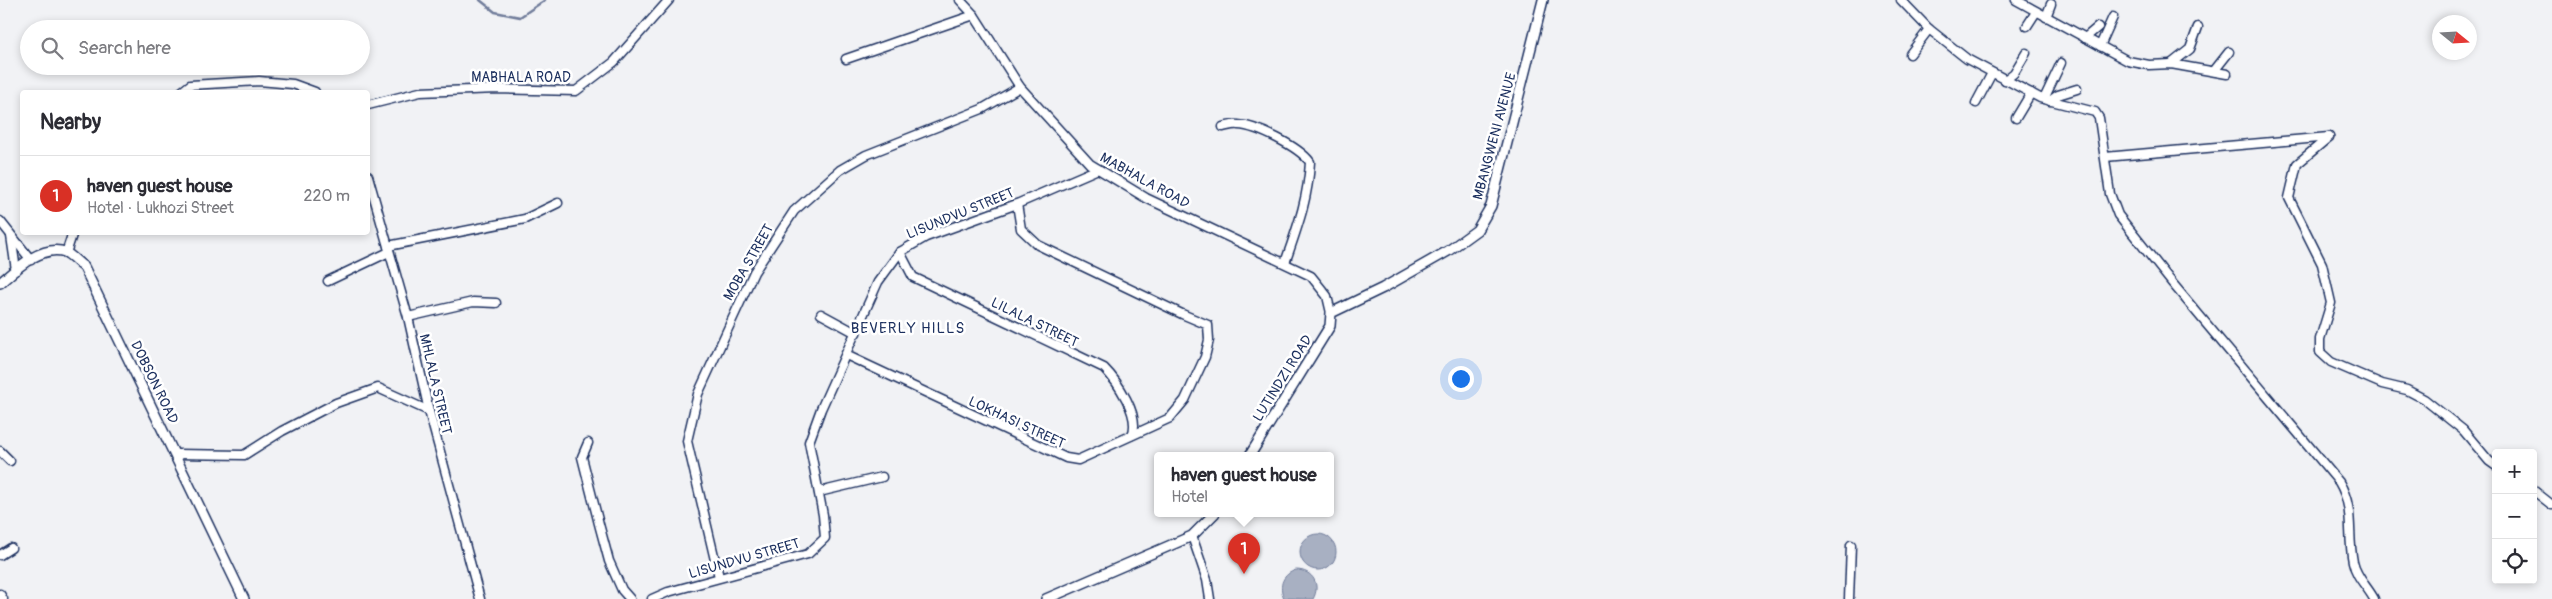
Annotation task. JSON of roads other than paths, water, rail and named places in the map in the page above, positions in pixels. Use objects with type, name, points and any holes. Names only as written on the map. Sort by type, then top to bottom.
[{"type":"street","name":"MABHALA ROAD","points":[[370,105],[420,92],[497,89],[576,91],[614,62],[669,0]]},
{"type":"street","name":"MABHALA ROAD","points":[[960,0],[974,15],[1020,86],[1090,164],[1146,198],[1311,276],[1327,296],[1331,313]]},
{"type":"street","name":"MBANGWENI AVENUE","points":[[1331,313],[1383,288],[1448,251],[1477,230],[1491,206],[1543,0]]},
{"type":"street","points":[[1901,0],[1929,29],[1966,58],[2031,93],[2047,100],[2095,112],[2100,118],[2110,194],[2118,215],[2130,233],[2339,482],[2346,494],[2350,508],[2353,562],[2358,575],[2374,599]]},
{"type":"street","points":[[2016,0],[2100,46],[2138,64],[2171,64],[2227,74]]},
{"type":"street","points":[[2027,26],[2034,10],[2035,0]]},
{"type":"street","points":[[2046,17],[2051,4]]},
{"type":"street","points":[[846,59],[974,15]]},
{"type":"street","points":[[2100,46],[2113,17]]},
{"type":"street","points":[[2085,38],[2098,27]]},
{"type":"street","points":[[2171,64],[2190,49],[2198,27]]},
{"type":"street","points":[[1910,54],[1929,29]]},
{"type":"street","points":[[2214,71],[2229,52]]},
{"type":"street","points":[[2005,80],[2014,74],[2026,53]]},
{"type":"street","points":[[2047,100],[2061,63]]},
{"type":"street","points":[[1976,103],[1992,73]]},
{"type":"street","points":[[184,90],[190,85],[259,81],[293,84],[310,90]]},
{"type":"street","name":"MOBA STREET","points":[[719,578],[687,441],[698,394],[754,272],[794,211],[840,170],[866,155],[982,109],[1020,86]]},
{"type":"street","points":[[2047,100],[2078,89]]},
{"type":"street","points":[[2016,118],[2031,93]]},
{"type":"street","points":[[1223,127],[1238,124],[1254,129],[1303,152],[1310,162],[1309,190],[1305,208],[1285,263]]},
{"type":"street","points":[[2105,157],[2329,137],[2297,164],[2289,198],[2322,264],[2332,303],[2320,339],[2320,352],[2331,362],[2382,384],[2407,390],[2424,399],[2463,430],[2492,463]]},
{"type":"street","name":"LISUNDVU STREET","points":[[652,599],[668,592],[808,554],[825,538],[819,492],[809,442],[821,409],[878,282],[900,252],[926,237],[1017,204],[1098,169]]},
{"type":"street","name":"MHLALA STREET","points":[[370,183],[408,317],[429,410],[480,599]]},
{"type":"street","points":[[328,281],[388,249],[525,219],[558,204]]},
{"type":"street","name":"LOKHASI STREET","points":[[846,355],[1066,458],[1078,460],[1170,418],[1184,400],[1205,357],[1209,340],[1208,325],[1038,245],[1021,229],[1017,204]]},
{"type":"street","points":[[0,221],[30,260]]},
{"type":"street","points":[[10,234],[16,270]]},
{"type":"street","points":[[0,283],[30,260],[49,251],[66,252],[72,235]]},
{"type":"street","name":"DOBSON ROAD","points":[[66,252],[84,267],[176,454],[244,599]]},
{"type":"street","name":"LILALA STREET","points":[[900,252],[913,277],[1104,368],[1120,388],[1134,418],[1132,435]]},
{"type":"street","points":[[408,317],[474,302],[496,303]]},
{"type":"street","name":"LUTINDZI ROAD","points":[[1252,452],[1330,326],[1331,313]]},
{"type":"street","points":[[822,314],[856,333]]},
{"type":"street","points":[[176,454],[244,455],[282,431],[336,403],[378,388],[429,410]]},
{"type":"street","points":[[588,442],[582,457],[604,543],[609,561],[622,590],[630,599]]},
{"type":"street","points":[[0,451],[10,461]]},
{"type":"street","points":[[819,492],[882,477]]},
{"type":"street","points":[[2537,493],[2552,505]]},
{"type":"street","points":[[1046,599],[1192,536],[1211,517]]},
{"type":"street","points":[[1192,536],[1208,580],[1210,599]]},
{"type":"street","points":[[1849,599],[1850,545]]},
{"type":"street","points":[[0,555],[11,548]]},
{"type":"street","points":[[0,594],[3,599]]},
{"type":"water","points":[[1318,534],[1331,539],[1336,552],[1331,565],[1318,570],[1305,565],[1300,552],[1305,539]]},
{"type":"water","points":[[1296,570],[1311,575],[1314,579],[1316,589],[1313,599],[1284,598],[1282,593],[1283,581],[1288,574]]},
{"type":"waterway","points":[[480,0],[495,12],[520,17],[545,0]]},
{"type":"place","name":"haven guest house","points":[[1244,574]]},
{"type":"district","name":"BEVERLY HILLS","points":[[908,328]]}]
